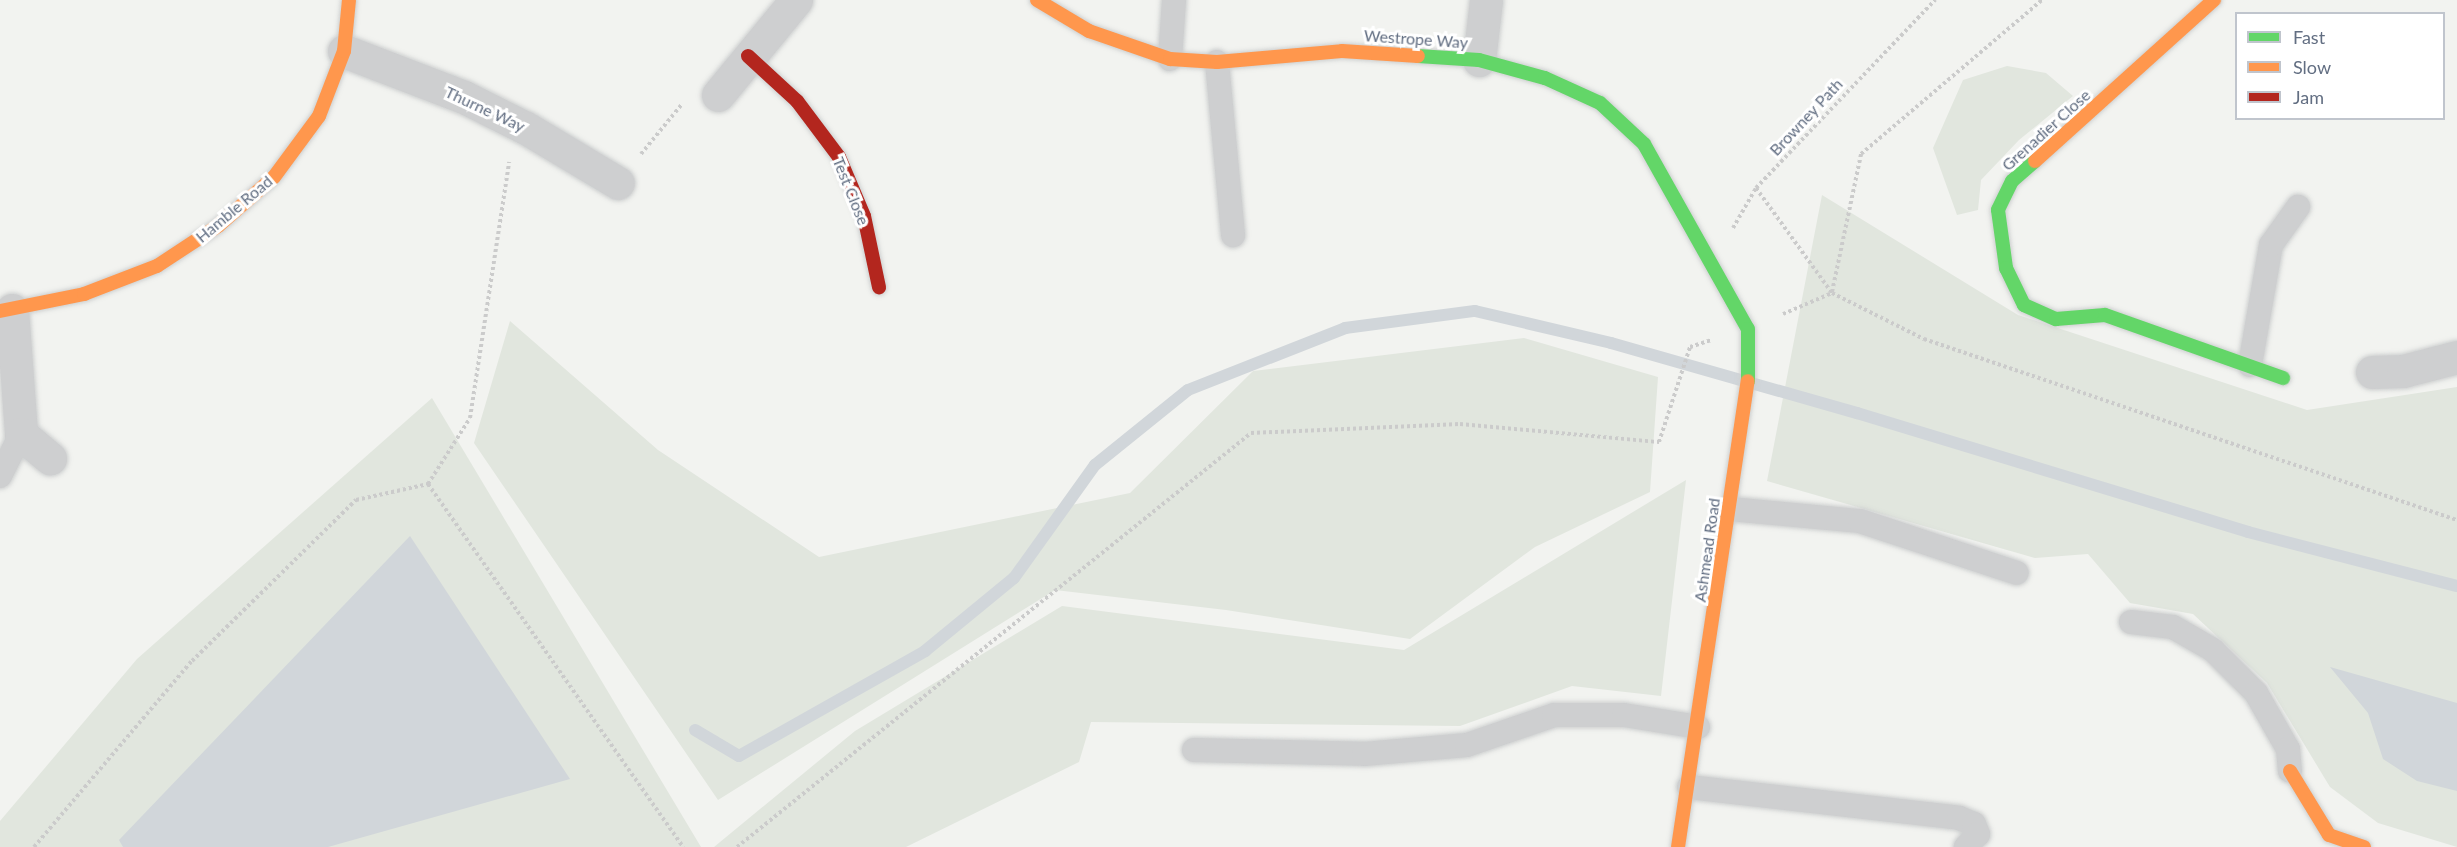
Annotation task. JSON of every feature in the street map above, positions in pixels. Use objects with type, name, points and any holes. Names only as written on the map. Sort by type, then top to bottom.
[{"type":"street","name":"Hamble Road","points":[[11,434],[6,310],[84,294],[157,266],[218,226],[274,177],[320,116],[344,51],[349,0]]},
{"type":"street","points":[[718,95],[796,0]]},
{"type":"street","name":"Westrope Way","points":[[1037,0],[1089,31],[1170,59],[1217,62],[1342,51],[1479,60],[1545,78],[1600,104],[1644,144],[1713,264]]},
{"type":"street","points":[[1479,60],[1486,0]]},
{"type":"street","name":"Grenadier Close","points":[[2214,0],[2012,181],[1998,210],[2006,268],[2024,305],[2056,319],[2105,315],[2283,378]]},
{"type":"street","name":"Thurne Way","points":[[344,51],[464,97],[526,128],[618,183]]},
{"type":"street","name":"Test Close","points":[[748,56],[797,101],[839,158],[864,216],[879,286]]},
{"type":"street","name":"Ashmead Road","points":[[1678,847],[1689,787],[1752,363],[1748,329],[1713,264]]},
{"type":"street","points":[[2372,372],[2403,371],[2457,357]]},
{"type":"street","points":[[11,434],[50,458]]},
{"type":"street","points":[[2290,771],[2325,841],[2364,847]]},
{"type":"lane","points":[[1170,59],[1174,0]]},
{"type":"lane","points":[[1217,62],[1233,235]]},
{"type":"lane","points":[[2250,365],[2271,244],[2298,207]]},
{"type":"lane","points":[[0,476],[11,434]]},
{"type":"lane","points":[[1730,509],[1860,521],[2018,573]]},
{"type":"lane","points":[[2131,622],[2173,627],[2213,650],[2256,693],[2288,748],[2290,771]]},
{"type":"lane","points":[[1194,750],[1364,754],[1467,745],[1554,716],[1624,715],[1698,727]]},
{"type":"lane","points":[[1689,787],[1959,818],[1974,824],[1978,834],[1966,847]]},
{"type":"path","name":"Browney Path","points":[[1713,264],[1756,188],[1935,0]]},
{"type":"path","points":[[1832,293],[1861,154],[2042,0]]},
{"type":"path","points":[[618,183],[697,86],[718,95]]},
{"type":"path","points":[[34,847],[192,661],[356,500],[428,484],[470,418],[510,155],[526,128]]},
{"type":"path","points":[[1756,188],[1832,293],[1924,339],[2457,520]]},
{"type":"path","points":[[1748,329],[1832,293]]},
{"type":"path","points":[[737,847],[1251,433],[1460,424],[1659,442],[1690,346]]},
{"type":"path","points":[[428,484],[683,847]]},
{"type":"shaded area","points":[[2007,66],[2046,73],[2073,96],[2019,140],[1981,180],[1978,210],[1957,215],[1933,148],[1963,80]]},
{"type":"shaded area","points":[[1822,195],[2018,315],[2307,410],[2457,387],[2457,847],[2378,823],[2330,787],[2267,683],[2193,614],[2130,603],[2088,554],[2035,558],[1767,481]]},
{"type":"shaded area","points":[[510,321],[658,450],[819,557],[1130,493],[1253,371],[1524,338],[1658,377],[1650,492],[1535,547],[1410,639],[1226,610],[1055,590],[718,800],[474,443]]},
{"type":"shaded area","points":[[432,398],[701,847],[0,847],[0,821],[137,659]]},
{"type":"shaded area","points":[[1686,480],[1661,696],[1572,686],[1460,726],[1091,722],[1079,762],[906,847],[714,847],[855,731],[1062,606],[1404,650]]},
{"type":"shaded area","points":[[410,536],[570,779],[328,847],[123,847],[119,840]]},
{"type":"shaded area","points":[[2330,667],[2457,703],[2457,791],[2417,781],[2383,759],[2368,713]]},
{"type":"waterway","points":[[695,730],[739,756],[925,651],[1014,578],[1095,465],[1188,390],[1345,328],[1475,311],[1611,343],[1857,413],[2248,532],[2457,586]]},
{"type":"traffic: fast","points":[[1418,56],[1479,60],[1545,78],[1600,103],[1644,144],[1748,329],[1748,381]]},
{"type":"traffic: fast","points":[[2035,161],[2012,181],[1998,210],[2006,268],[2024,305],[2056,319],[2105,315],[2283,378]]},
{"type":"traffic: slow","points":[[0,311],[84,294],[157,266],[218,226],[274,177],[319,116],[344,51],[349,0]]},
{"type":"traffic: slow","points":[[1037,0],[1089,31],[1170,59],[1217,62],[1342,51],[1418,56]]},
{"type":"traffic: slow","points":[[2035,161],[2214,0]]},
{"type":"traffic: slow","points":[[1678,847],[1748,381]]},
{"type":"traffic: slow","points":[[2290,771],[2329,835],[2364,847]]},
{"type":"traffic: jam","points":[[748,56],[797,101],[839,157],[864,216],[879,287]]}]
